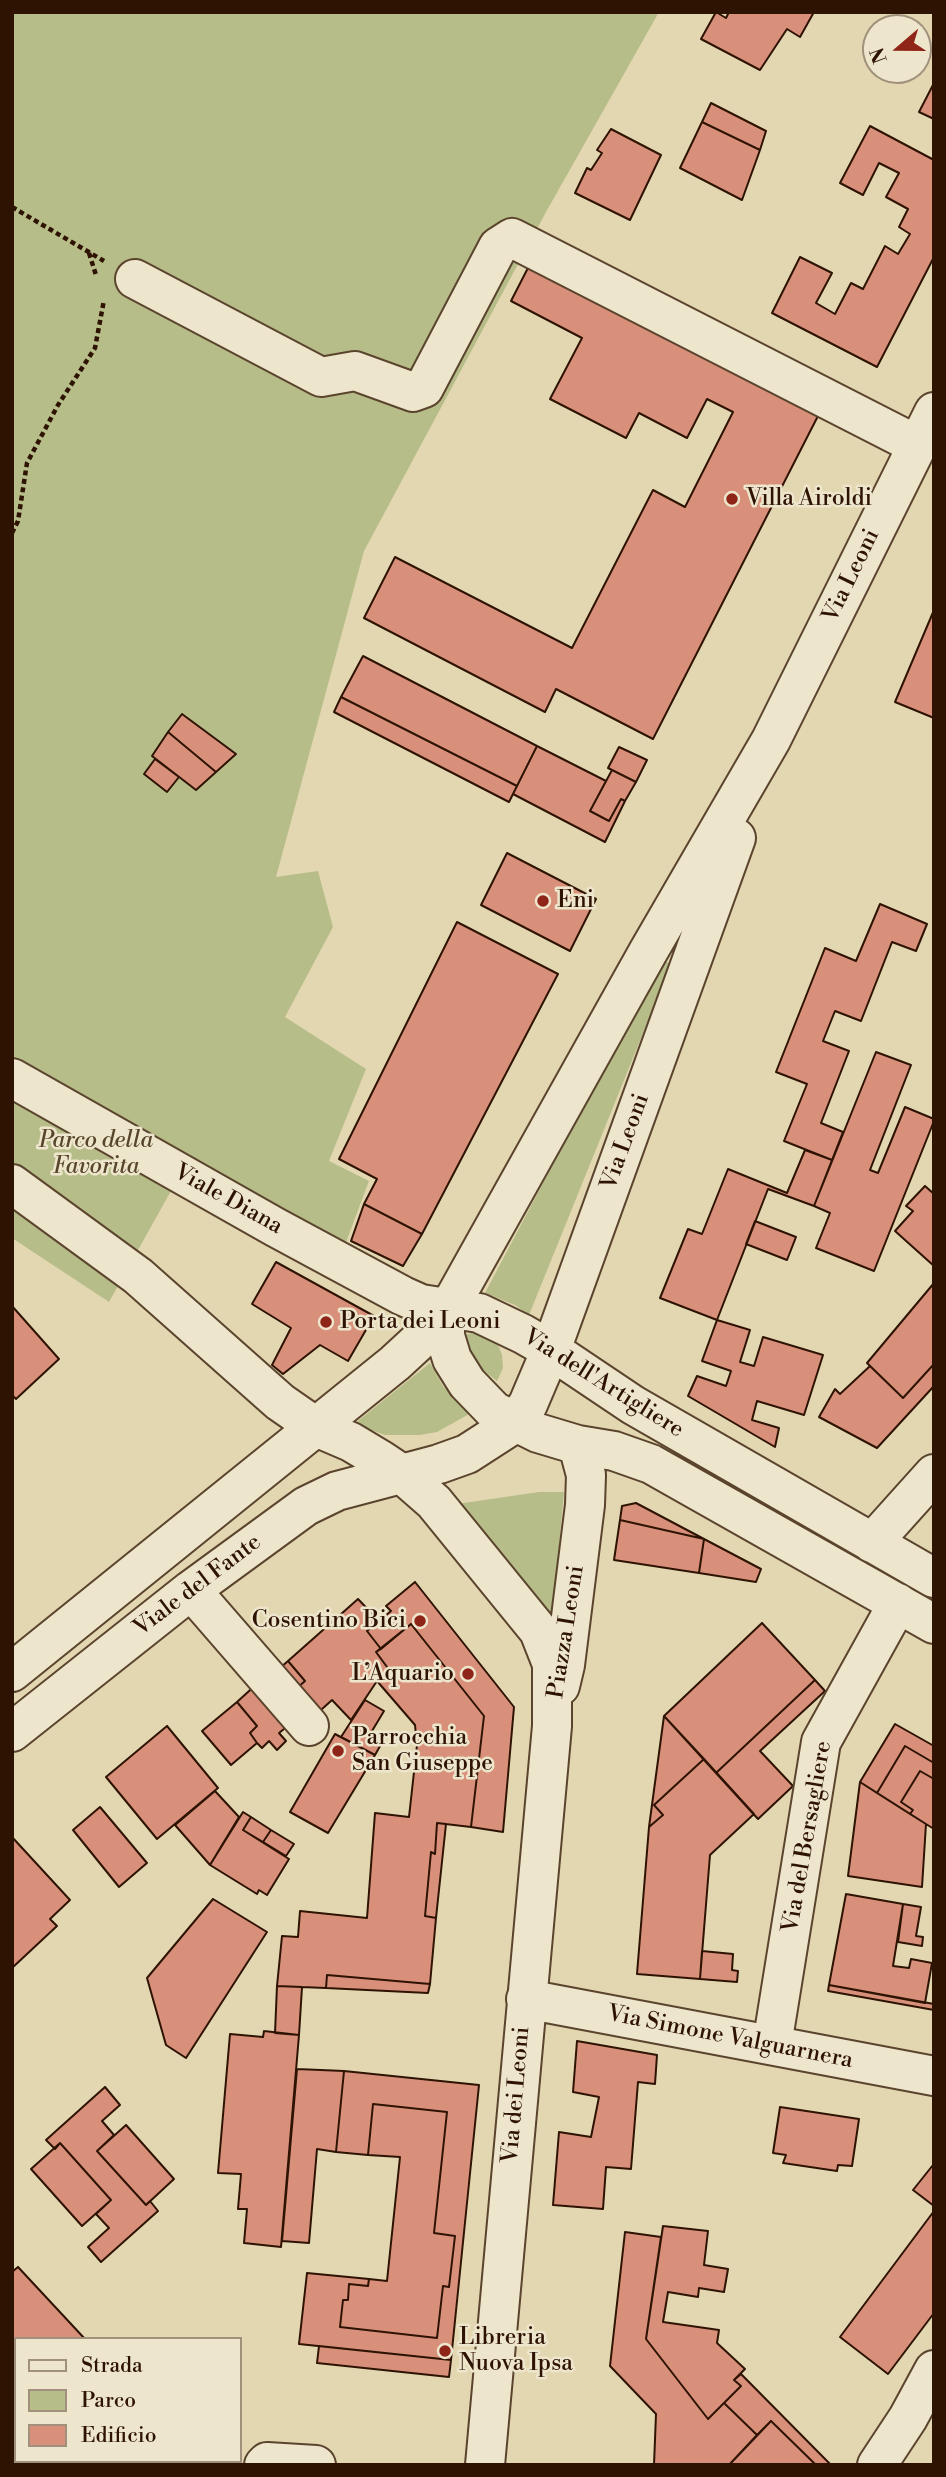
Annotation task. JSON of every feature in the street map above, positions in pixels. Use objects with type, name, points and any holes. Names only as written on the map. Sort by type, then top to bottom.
[{"type":"street","points":[[113,288],[321,377],[355,371],[413,392],[424,388],[498,247],[512,238],[925,428]]},
{"type":"street","name":"Via Leoni","points":[[317,1427],[396,1363],[434,1327],[449,1308],[771,740],[925,428]]},
{"type":"street","name":"Via Leoni","points":[[522,1414],[551,1350],[771,740]]},
{"type":"street","name":"Viale Diana","points":[[12,1078],[263,1221],[402,1296],[421,1304],[449,1308]]},
{"type":"street","points":[[12,1184],[138,1276],[280,1402],[317,1427]]},
{"type":"street","points":[[572,1293],[578,1335],[586,1356],[604,1379],[633,1405]]},
{"type":"street","name":"Via dell'Artigliere","points":[[578,1445],[522,1414],[494,1411],[480,1398],[458,1371],[445,1336],[444,1323],[449,1308],[480,1313],[551,1350],[633,1405],[934,1578]]},
{"type":"street","points":[[402,1474],[467,1454],[522,1414],[530,1390],[524,1361],[515,1343],[498,1321]]},
{"type":"street","name":"Piazza Leoni","points":[[317,1427],[351,1442],[402,1474],[434,1502],[539,1631],[552,1664],[552,1726]]},
{"type":"street","name":"Viale del Fante","points":[[12,1672],[317,1427]]},
{"type":"street","name":"Via dell'Artigliere","points":[[467,1454],[532,1445],[578,1445],[614,1451],[651,1464],[934,1624]]},
{"type":"street","name":"Piazza Leoni","points":[[552,1726],[565,1665],[585,1505],[586,1475],[578,1445]]},
{"type":"street","name":"Viale del Fante","points":[[12,1732],[191,1590],[306,1506],[337,1491],[402,1474]]},
{"type":"street","points":[[872,1542],[934,1474]]},
{"type":"street","points":[[191,1590],[309,1726]]},
{"type":"street","name":"Via del Bersagliere","points":[[772,2045],[821,1742],[898,1603]]},
{"type":"street","name":"Via dei Leoni","points":[[485,2465],[552,1726]]},
{"type":"street","name":"Via Simone Valguarnera","points":[[526,1999],[934,2076]]},
{"type":"street","points":[[877,2465],[908,2418],[934,2370]]},
{"type":"street","points":[[264,2465],[267,2462],[316,2465]]},
{"type":"path","points":[[12,208],[89,253],[113,288]]},
{"type":"path","points":[[89,253],[113,288]]},
{"type":"path","points":[[12,533],[18,521],[27,463],[58,405],[95,348],[113,288]]},
{"type":"green space","name":"Parco della Favorita","points":[[12,12],[659,12],[546,212],[364,551],[276,877],[318,871],[333,927],[285,1017],[366,1069],[329,1161],[369,1181],[342,1253],[186,1164],[109,1302],[12,1238]]},
{"type":"green space","points":[[661,959],[671,964],[529,1315],[515,1305],[485,1293]]},
{"type":"green space","points":[[478,1332],[497,1342],[503,1368],[497,1381],[475,1364],[469,1355],[463,1335]]},
{"type":"green space","points":[[430,1363],[443,1386],[471,1413],[437,1432],[420,1435],[385,1435],[354,1424]]},
{"type":"green space","points":[[539,1492],[564,1492],[552,1622],[457,1504]]},
{"type":"building","points":[[716,12],[726,18],[729,12],[814,12],[800,37],[787,29],[760,70],[701,39]]},
{"type":"building","points":[[934,83],[934,119],[919,112]]},
{"type":"building","points":[[711,103],[766,131],[760,150],[702,122]]},
{"type":"building","points":[[702,122],[760,150],[742,200],[680,168]]},
{"type":"building","points":[[870,126],[934,160],[934,257],[877,367],[772,313],[800,257],[832,273],[816,303],[835,314],[851,283],[863,289],[885,246],[898,254],[910,234],[899,227],[908,209],[886,197],[899,173],[879,163],[863,195],[840,183]]},
{"type":"building","points":[[611,129],[661,155],[630,220],[575,193],[587,168],[591,170],[602,153],[597,150]]},
{"type":"building","name":"Villa Airoldi","points":[[531,262],[820,412],[653,739],[556,689],[545,712],[364,618],[395,557],[572,648],[653,490],[685,507],[733,412],[707,399],[687,438],[639,413],[626,438],[550,399],[582,338],[511,301]]},
{"type":"building","points":[[934,610],[934,718],[895,702]]},
{"type":"building","points":[[363,656],[537,746],[517,786],[341,697]]},
{"type":"building","points":[[341,697],[517,786],[509,802],[334,712]]},
{"type":"building","points":[[182,714],[236,754],[216,772],[168,732]]},
{"type":"building","points":[[168,732],[216,772],[196,790],[152,756]]},
{"type":"building","points":[[537,746],[606,781],[590,811],[609,821],[621,799],[625,801],[605,842],[513,794]]},
{"type":"building","points":[[619,747],[647,760],[636,782],[608,768]]},
{"type":"building","points":[[155,759],[179,777],[167,792],[144,774]]},
{"type":"building","points":[[612,770],[636,782],[625,801],[621,799],[609,821],[590,811]]},
{"type":"building","points":[[507,853],[596,899],[570,951],[481,905]]},
{"type":"building","points":[[880,904],[927,924],[916,951],[892,942],[861,1021],[835,1011],[823,1041],[849,1051],[821,1123],[843,1132],[832,1160],[784,1141],[807,1084],[776,1072],[825,948],[856,961]]},
{"type":"building","points":[[457,922],[558,974],[422,1234],[364,1204],[377,1179],[339,1159]]},
{"type":"building","points":[[876,1052],[911,1065],[870,1170],[878,1173],[905,1107],[934,1121],[874,1271],[816,1248],[830,1213],[814,1206]]},
{"type":"building","points":[[805,1150],[832,1160],[814,1206],[768,1189],[717,1320],[660,1298],[688,1229],[702,1234],[728,1169],[787,1193]]},
{"type":"building","points":[[925,1186],[934,1194],[934,1266],[895,1231],[913,1211],[906,1206]]},
{"type":"building","name":"Porta dei Leoni","points":[[364,1204],[422,1234],[403,1266],[351,1241]]},
{"type":"building","points":[[755,1221],[796,1237],[787,1260],[746,1244]]},
{"type":"building","name":"Porta dei Leoni","points":[[276,1262],[374,1316],[348,1361],[320,1345],[283,1374],[272,1365],[291,1328],[252,1304]]},
{"type":"building","points":[[934,1283],[934,1364],[903,1398],[867,1363]]},
{"type":"building","points":[[12,1306],[59,1359],[16,1399],[12,1395]]},
{"type":"building","points":[[717,1320],[750,1330],[740,1362],[754,1366],[763,1337],[823,1355],[804,1415],[757,1401],[752,1420],[779,1428],[775,1447],[688,1396],[697,1376],[726,1386],[731,1371],[702,1361]]},
{"type":"building","points":[[934,1364],[934,1386],[877,1448],[819,1417],[835,1389],[840,1394],[870,1366],[903,1398]]},
{"type":"building","points":[[636,1503],[704,1539],[620,1520],[622,1506]]},
{"type":"building","points":[[620,1520],[704,1539],[699,1573],[614,1560]]},
{"type":"building","points":[[704,1539],[761,1569],[756,1582],[699,1573]]},
{"type":"building","points":[[415,1582],[514,1707],[503,1832],[471,1827],[484,1716],[411,1624],[381,1649],[367,1631],[391,1611],[386,1606]]},
{"type":"building","points":[[358,1599],[379,1621],[367,1631],[381,1649],[376,1652],[390,1671],[377,1681],[351,1720],[332,1700],[311,1719],[290,1694],[305,1681],[288,1661]]},
{"type":"building","points":[[762,1623],[815,1680],[716,1773],[664,1716]]},
{"type":"building","points":[[411,1624],[484,1716],[471,1827],[437,1823],[435,1854],[431,1852],[425,1916],[436,1918],[430,1984],[327,1975],[326,1988],[277,1986],[282,1936],[298,1937],[300,1911],[367,1918],[375,1813],[409,1817],[417,1745],[415,1725],[377,1681],[390,1671],[376,1652]]},
{"type":"building","points":[[288,1661],[305,1681],[290,1694],[272,1675]]},
{"type":"building","points":[[815,1680],[825,1691],[760,1751],[793,1786],[758,1819],[716,1773]]},
{"type":"building","points":[[260,1681],[294,1721],[279,1733],[286,1741],[277,1750],[269,1741],[262,1748],[257,1743],[250,1733],[257,1726],[237,1702]]},
{"type":"building","points":[[365,1700],[384,1711],[372,1731],[384,1739],[375,1755],[341,1737]]},
{"type":"building","points":[[237,1702],[257,1726],[250,1733],[257,1743],[231,1765],[202,1731]]},
{"type":"building","points":[[664,1716],[704,1759],[654,1805],[663,1815],[649,1827]]},
{"type":"building","points":[[895,1724],[934,1746],[934,1763],[905,1746],[877,1793],[860,1782]]},
{"type":"building","points":[[167,1726],[218,1788],[157,1839],[106,1777]]},
{"type":"building","points":[[335,1734],[375,1755],[328,1833],[290,1812]]},
{"type":"building","points":[[905,1746],[934,1763],[934,1779],[920,1771],[901,1802],[913,1810],[910,1814],[877,1793]]},
{"type":"building","points":[[704,1759],[754,1814],[710,1855],[700,1979],[637,1974],[649,1827],[663,1815],[654,1805]]},
{"type":"building","points":[[920,1771],[934,1779],[934,1829],[910,1814],[913,1810],[901,1802]]},
{"type":"building","points":[[860,1782],[926,1824],[922,1887],[848,1876]]},
{"type":"building","points":[[215,1791],[239,1817],[210,1865],[175,1825]]},
{"type":"building","points":[[100,1807],[147,1863],[119,1887],[73,1830]]},
{"type":"building","points":[[243,1812],[251,1817],[243,1830],[289,1859],[267,1895],[259,1890],[257,1894],[210,1865]]},
{"type":"building","points":[[251,1817],[271,1830],[263,1842],[243,1830]]},
{"type":"building","points":[[437,1823],[446,1824],[436,1918],[425,1916],[431,1852],[435,1854]]},
{"type":"building","points":[[271,1830],[294,1844],[286,1856],[263,1842]]},
{"type":"building","points":[[12,1837],[70,1900],[50,1919],[57,1926],[12,1968]]},
{"type":"building","points":[[846,1894],[903,1904],[893,1966],[909,1968],[911,1959],[932,1963],[925,2003],[829,1985]]},
{"type":"building","points":[[213,1899],[267,1932],[186,2058],[166,2045],[147,1978]]},
{"type":"building","points":[[903,1904],[921,1907],[916,1936],[923,1937],[922,1946],[898,1942]]},
{"type":"building","points":[[702,1951],[733,1954],[732,1970],[738,1971],[737,1982],[700,1979]]},
{"type":"building","points":[[327,1975],[430,1984],[428,1993],[326,1988]]},
{"type":"building","points":[[829,1985],[934,2004],[934,2010],[828,1991]]},
{"type":"building","points":[[277,1986],[302,1987],[299,2035],[275,2033]]},
{"type":"building","points":[[264,2031],[299,2035],[281,2247],[244,2243],[247,2209],[238,2209],[241,2174],[218,2173],[230,2034],[263,2037]]},
{"type":"building","points":[[577,2041],[657,2055],[655,2084],[638,2082],[631,2169],[606,2167],[603,2209],[553,2205],[559,2132],[591,2137],[599,2097],[573,2092]]},
{"type":"building","points":[[297,2069],[344,2071],[336,2152],[317,2149],[309,2243],[282,2241]]},
{"type":"building","points":[[344,2071],[479,2085],[451,2360],[299,2344],[307,2273],[369,2279],[368,2286],[349,2284],[348,2300],[343,2300],[340,2327],[437,2338],[443,2286],[449,2287],[455,2236],[434,2233],[447,2112],[373,2104],[368,2155],[336,2152]]},
{"type":"building","points":[[105,2087],[120,2105],[102,2121],[114,2135],[97,2151],[146,2205],[150,2201],[158,2211],[101,2262],[88,2247],[109,2228],[96,2214],[111,2200],[60,2143],[55,2149],[46,2140]]},
{"type":"building","points":[[373,2104],[447,2112],[434,2233],[455,2236],[449,2287],[443,2286],[437,2338],[340,2327],[343,2300],[348,2300],[349,2284],[368,2286],[369,2279],[387,2281],[400,2157],[368,2155]]},
{"type":"building","points":[[780,2107],[859,2119],[852,2166],[838,2165],[837,2171],[783,2163],[786,2155],[773,2153]]},
{"type":"building","points":[[126,2125],[174,2179],[146,2205],[97,2151]]},
{"type":"building","points":[[60,2143],[111,2200],[82,2226],[31,2169]]},
{"type":"building","points":[[934,2166],[934,2206],[913,2190]]},
{"type":"building","points":[[934,2211],[934,2313],[888,2374],[840,2337]]},
{"type":"building","points":[[663,2226],[708,2231],[704,2265],[728,2269],[724,2292],[699,2288],[698,2297],[668,2292],[663,2322],[719,2330],[717,2343],[745,2369],[734,2380],[741,2386],[708,2419],[646,2339]]},
{"type":"building","points":[[625,2232],[661,2237],[646,2339],[708,2419],[724,2403],[757,2435],[729,2465],[654,2465],[656,2414],[610,2366]]},
{"type":"building","points":[[18,2267],[83,2337],[14,2337],[14,2398],[12,2396],[12,2272]]},
{"type":"building","points":[[319,2346],[451,2360],[449,2377],[317,2363]]},
{"type":"building","points":[[741,2374],[831,2465],[816,2465],[771,2421],[757,2435],[724,2403],[741,2386],[734,2380]]},
{"type":"building","points":[[771,2421],[816,2465],[729,2465]]},
{"type":"building","points":[[74,2463],[142,2463],[140,2465]]},
{"type":"place","name":"Villa Airoldi","points":[[732,499]]},
{"type":"place","name":"Eni","points":[[543,901]]},
{"type":"place","name":"Porta dei Leoni","points":[[326,1322]]},
{"type":"place","name":"Cosentino Bici","points":[[420,1621]]},
{"type":"place","name":"L’Aquario","points":[[468,1674]]},
{"type":"place","name":"Parrocchia San Giuseppe","points":[[338,1751]]},
{"type":"place","name":"Libreria Nuova Ipsa","points":[[445,2351]]}]
